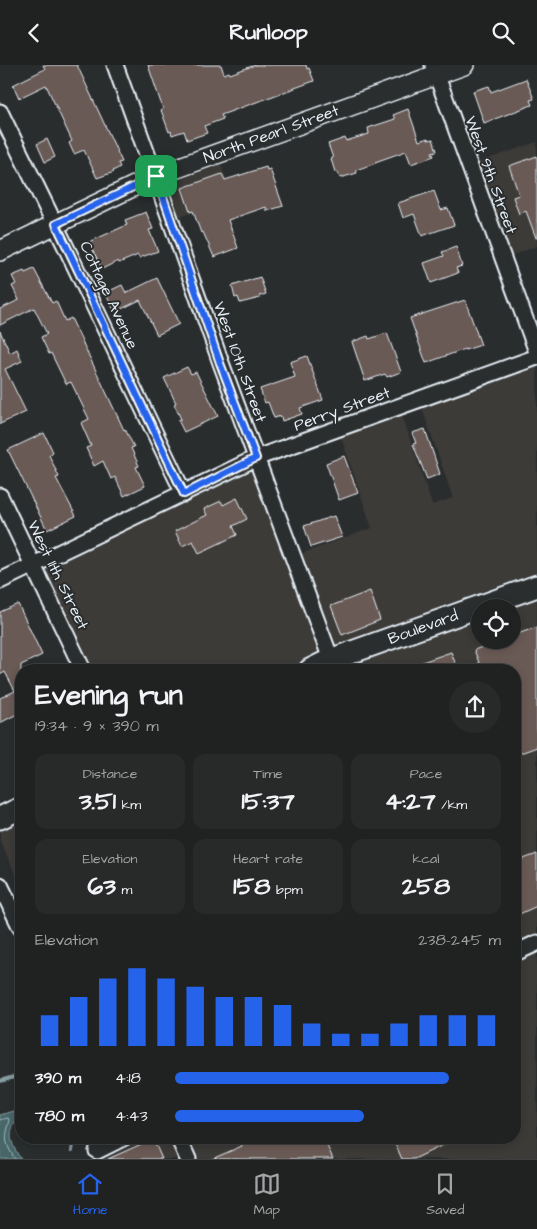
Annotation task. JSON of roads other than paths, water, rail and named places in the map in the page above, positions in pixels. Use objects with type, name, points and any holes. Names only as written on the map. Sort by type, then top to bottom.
[{"type":"main road","name":"Boulevard","points":[[335,664],[537,586]]},
{"type":"main road","points":[[0,818],[15,810]]},
{"type":"street","name":"West 10th Street","points":[[115,65],[156,176],[220,363],[332,664]]},
{"type":"street","name":"North Pearl Street","points":[[0,251],[156,176],[435,70],[464,65]]},
{"type":"street","name":"West 9th Street","points":[[435,70],[537,352]]},
{"type":"street","name":"Cottage Avenue","points":[[0,112],[56,224],[184,494]]},
{"type":"street","name":"Perry Street","points":[[0,581],[256,458],[537,357]]},
{"type":"street","name":"West 11th Street","points":[[0,496],[80,664]]},
{"type":"street","points":[[0,885],[15,916]]},
{"type":"street","points":[[521,950],[537,943]]},
{"type":"street","points":[[97,1151],[111,1144]]},
{"type":"street","points":[[181,1144],[188,1159]]},
{"type":"water","points":[[15,1111],[15,1124],[11,1136],[13,1145],[21,1159],[0,1159],[0,1115]]},
{"type":"waterway","points":[[0,1081],[15,1077]]},
{"type":"waterway","points":[[72,1150],[73,1144]]}]
